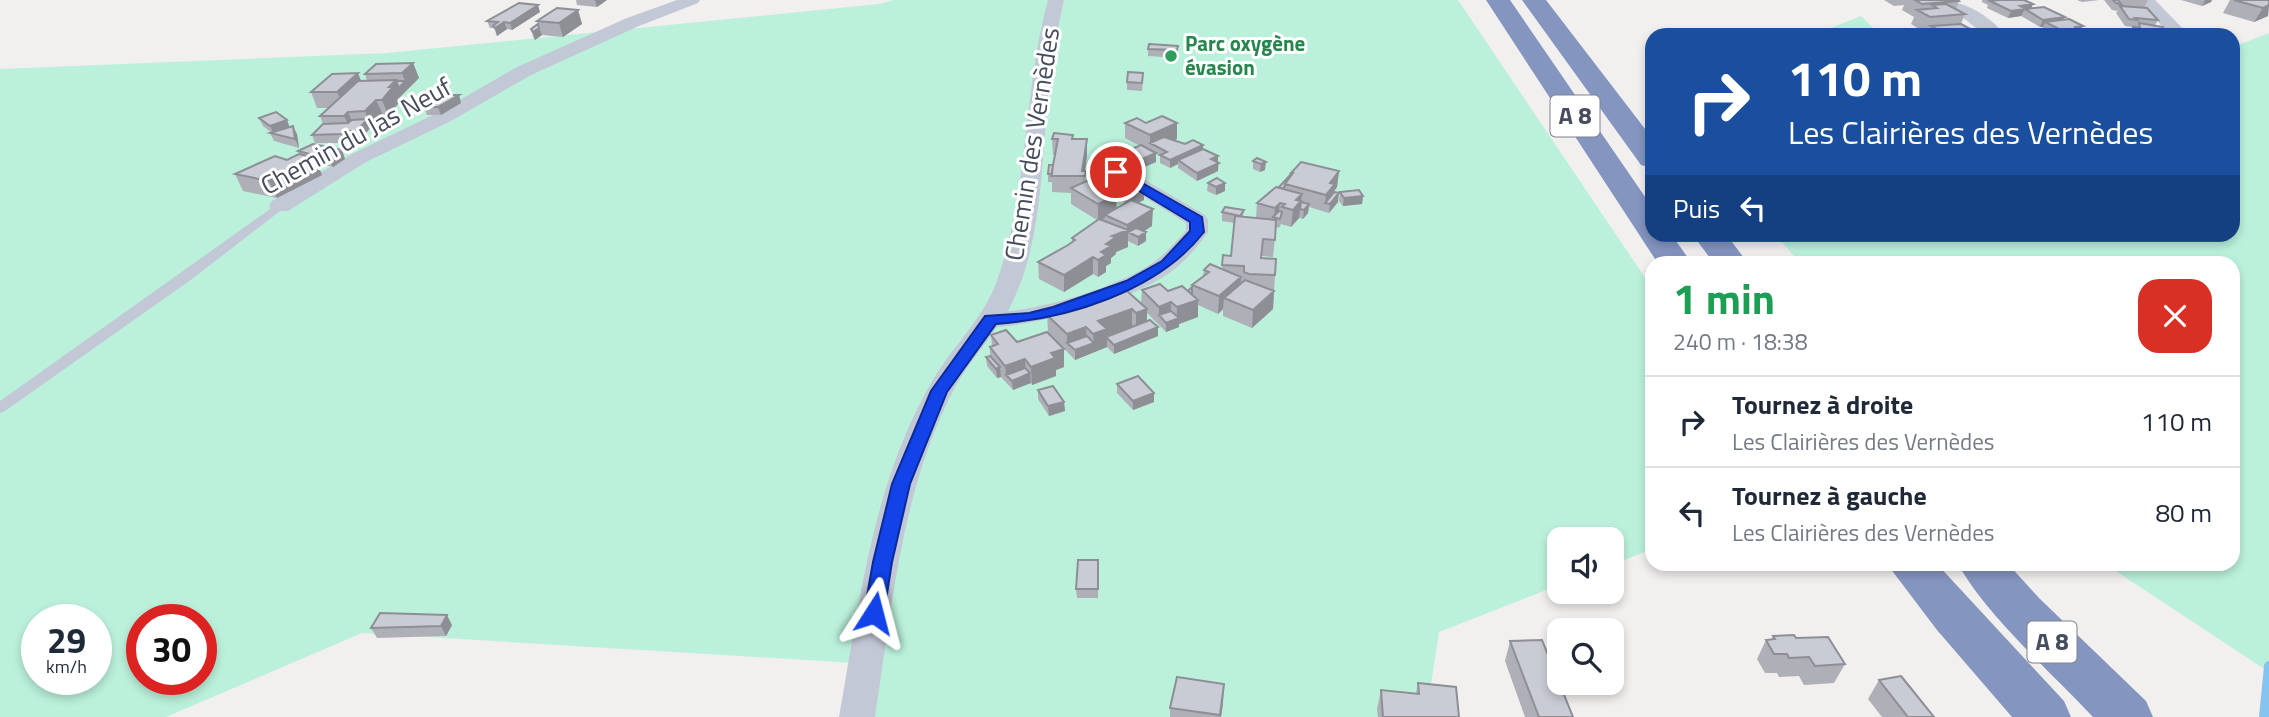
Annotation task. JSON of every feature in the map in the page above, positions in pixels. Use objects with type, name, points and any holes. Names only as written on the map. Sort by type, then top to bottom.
[{"type":"highway","name":"A 8","points":[[1498,0],[1645,221]]},
{"type":"highway","name":"A 8","points":[[1534,0],[1645,150]]},
{"type":"highway","name":"A 8","points":[[1916,571],[2045,717]]},
{"type":"highway","name":"A 8","points":[[1987,571],[2022,611],[2127,717]]},
{"type":"street","name":"Chemin du Jas Neuf","points":[[280,206],[359,158],[443,117],[524,71],[633,22],[692,0]]},
{"type":"street","name":"Chemin des Vernèdes","points":[[857,717],[882,562],[901,484],[939,391],[991,320],[1009,283],[1025,227],[1045,44],[1056,0]]},
{"type":"street","points":[[1943,0],[1967,12],[1987,28]]},
{"type":"street","points":[[2147,0],[2173,28]]},
{"type":"street","points":[[991,320],[1029,317],[1058,310],[1131,284],[1167,264],[1197,232],[1197,220],[1116,172]]},
{"type":"lane","name":"Chemin du Jas Neuf","points":[[0,408],[187,276],[280,206]]},
{"type":"green space","points":[[893,0],[1458,0],[1645,278],[1645,552],[1624,560],[1624,527],[1547,527],[1547,590],[1439,632],[1426,717],[862,717],[871,664],[362,633],[166,717],[0,717],[0,69],[387,53],[879,4]]},
{"type":"green space","points":[[1861,16],[1873,28],[1831,28]]},
{"type":"green space","points":[[2269,33],[2269,672],[2116,571],[2240,571],[2240,256],[1794,256],[1782,242],[2240,242],[2240,44]]},
{"type":"building","points":[[1915,0],[1958,0],[1959,1],[1922,4]]},
{"type":"building","points":[[2024,0],[2033,4],[2020,6],[2026,9],[2044,7],[2065,17],[2043,20],[2025,9],[2011,11],[1990,1]]},
{"type":"building","points":[[2234,0],[2269,0],[2269,5],[2263,8]]},
{"type":"building","points":[[519,3],[538,5],[510,23],[504,22],[495,28],[493,26],[498,22],[487,21]]},
{"type":"building","points":[[1946,4],[1965,14],[1930,17],[1917,10],[1937,8],[1932,5]]},
{"type":"building","points":[[2120,6],[2147,8],[2158,20],[2129,19]]},
{"type":"building","points":[[557,8],[578,10],[559,23],[537,21]]},
{"type":"building","points":[[2069,19],[2083,26],[2057,28],[2045,22]]},
{"type":"building","points":[[2139,23],[2163,28],[2140,28]]},
{"type":"building","points":[[1961,24],[1968,28],[1935,28],[1931,26]]},
{"type":"building","points":[[1149,44],[1178,46],[1177,50],[1148,49]]},
{"type":"building","points":[[413,63],[402,73],[365,74],[376,64]]},
{"type":"building","points":[[1128,72],[1143,73],[1142,83],[1127,82]]},
{"type":"building","points":[[358,73],[337,92],[311,92],[332,74]]},
{"type":"building","points":[[396,80],[382,100],[376,100],[365,111],[348,112],[344,116],[320,116],[358,81]]},
{"type":"building","points":[[396,81],[405,81],[399,88]]},
{"type":"building","points":[[444,95],[459,95],[438,107],[424,107],[430,101],[439,100]]},
{"type":"building","points":[[276,112],[287,120],[270,126],[259,118]]},
{"type":"building","points":[[1162,116],[1177,123],[1150,135],[1125,123],[1137,118],[1146,123]]},
{"type":"building","points":[[368,119],[356,131],[312,135],[323,124]]},
{"type":"building","points":[[293,126],[295,139],[270,133]]},
{"type":"building","points":[[1054,133],[1073,135],[1072,139],[1087,139],[1082,171],[1086,171],[1085,176],[1051,176],[1058,139],[1052,139]]},
{"type":"building","points":[[1164,137],[1185,144],[1193,140],[1203,145],[1170,160],[1160,155],[1167,152],[1150,143]]},
{"type":"building","points":[[313,144],[342,150],[329,159],[298,151]]},
{"type":"building","points":[[1141,145],[1156,153],[1140,160],[1124,152]]},
{"type":"building","points":[[1203,149],[1218,156],[1211,159],[1219,163],[1197,173],[1178,160]]},
{"type":"building","points":[[299,154],[315,158],[269,181],[235,174],[275,156],[287,160]]},
{"type":"building","points":[[1257,158],[1266,162],[1261,164],[1253,161]]},
{"type":"building","points":[[1301,162],[1339,171],[1330,183],[1335,184],[1326,195],[1285,184]]},
{"type":"building","points":[[1049,165],[1053,165],[1052,174],[1048,174]]},
{"type":"building","points":[[1291,174],[1284,189],[1279,187]]},
{"type":"building","points":[[1217,178],[1225,183],[1216,187],[1208,183]]},
{"type":"building","points":[[1089,180],[1116,196],[1098,204],[1071,188]]},
{"type":"building","points":[[1137,187],[1144,191],[1131,197],[1124,193]]},
{"type":"building","points":[[1276,187],[1302,194],[1296,200],[1301,201],[1293,210],[1282,207],[1285,204],[1280,203],[1275,208],[1257,203]]},
{"type":"building","points":[[1359,190],[1363,196],[1344,198],[1340,192]]},
{"type":"building","points":[[1334,192],[1339,193],[1330,204],[1325,203]]},
{"type":"building","points":[[1131,200],[1153,209],[1127,225],[1105,215]]},
{"type":"building","points":[[1301,202],[1309,204],[1304,210],[1300,209]]},
{"type":"building","points":[[1225,207],[1244,210],[1240,216],[1222,212]]},
{"type":"building","points":[[1279,211],[1282,212],[1280,219],[1273,217]]},
{"type":"building","points":[[1235,216],[1276,220],[1275,240],[1263,239],[1261,258],[1276,259],[1275,275],[1249,274],[1244,272],[1244,266],[1222,265],[1223,255],[1231,256]]},
{"type":"building","points":[[1099,219],[1128,230],[1112,236],[1116,237],[1106,244],[1111,246],[1101,252],[1106,255],[1098,260],[1093,257],[1064,275],[1038,262],[1068,245],[1075,240],[1072,238]]},
{"type":"building","points":[[1136,228],[1146,232],[1138,237],[1128,232]]},
{"type":"building","points":[[1210,264],[1241,277],[1219,296],[1192,285],[1209,272],[1204,270]]},
{"type":"building","points":[[1245,280],[1274,291],[1253,310],[1224,298]]},
{"type":"building","points":[[1160,284],[1168,291],[1182,286],[1198,300],[1177,307],[1171,302],[1159,307],[1142,290]]},
{"type":"building","points":[[1127,291],[1147,309],[1136,313],[1132,309],[1098,321],[1107,329],[1093,334],[1086,327],[1067,334],[1047,315],[1080,305],[1083,307]]},
{"type":"building","points":[[1171,311],[1179,318],[1166,323],[1159,315]]},
{"type":"building","points":[[1150,320],[1158,327],[1114,345],[1106,337]]},
{"type":"building","points":[[1006,330],[1017,342],[1047,332],[1064,349],[1051,353],[1055,358],[1031,367],[1025,359],[1005,366],[990,347],[998,344],[991,335]]},
{"type":"building","points":[[1087,336],[1094,343],[1075,350],[1067,343]]},
{"type":"building","points":[[990,356],[1000,367],[996,369],[986,357]]},
{"type":"building","points":[[1025,368],[1030,373],[1012,381],[1006,375]]},
{"type":"building","points":[[1138,376],[1154,393],[1133,401],[1117,384]]},
{"type":"building","points":[[1053,386],[1064,402],[1048,406],[1038,390]]},
{"type":"building","points":[[1078,560],[1098,560],[1098,589],[1076,589]]},
{"type":"building","points":[[380,613],[447,615],[441,626],[371,628]]},
{"type":"building","points":[[1794,635],[1796,638],[1828,637],[1845,664],[1815,666],[1809,657],[1789,658],[1787,654],[1774,654],[1766,640],[1775,639],[1773,636]]},
{"type":"building","points":[[1542,640],[1547,652],[1547,695],[1564,695],[1573,717],[1539,717],[1510,641]]},
{"type":"building","points":[[1901,676],[1934,717],[1908,717],[1879,680]]},
{"type":"building","points":[[1177,677],[1224,684],[1220,715],[1170,708]]},
{"type":"building","points":[[1418,683],[1456,687],[1459,717],[1383,717],[1381,690],[1419,694]]},
{"type":"waterway","points":[[2264,717],[2269,666]]},
{"type":"place","name":"Parc oxygène évasion","points":[[1171,56]]},
{"type":"route","points":[[874,613],[882,562],[901,484],[939,391],[991,320],[1029,317],[1058,310],[1131,284],[1167,264],[1197,232],[1197,220],[1116,172]]}]
